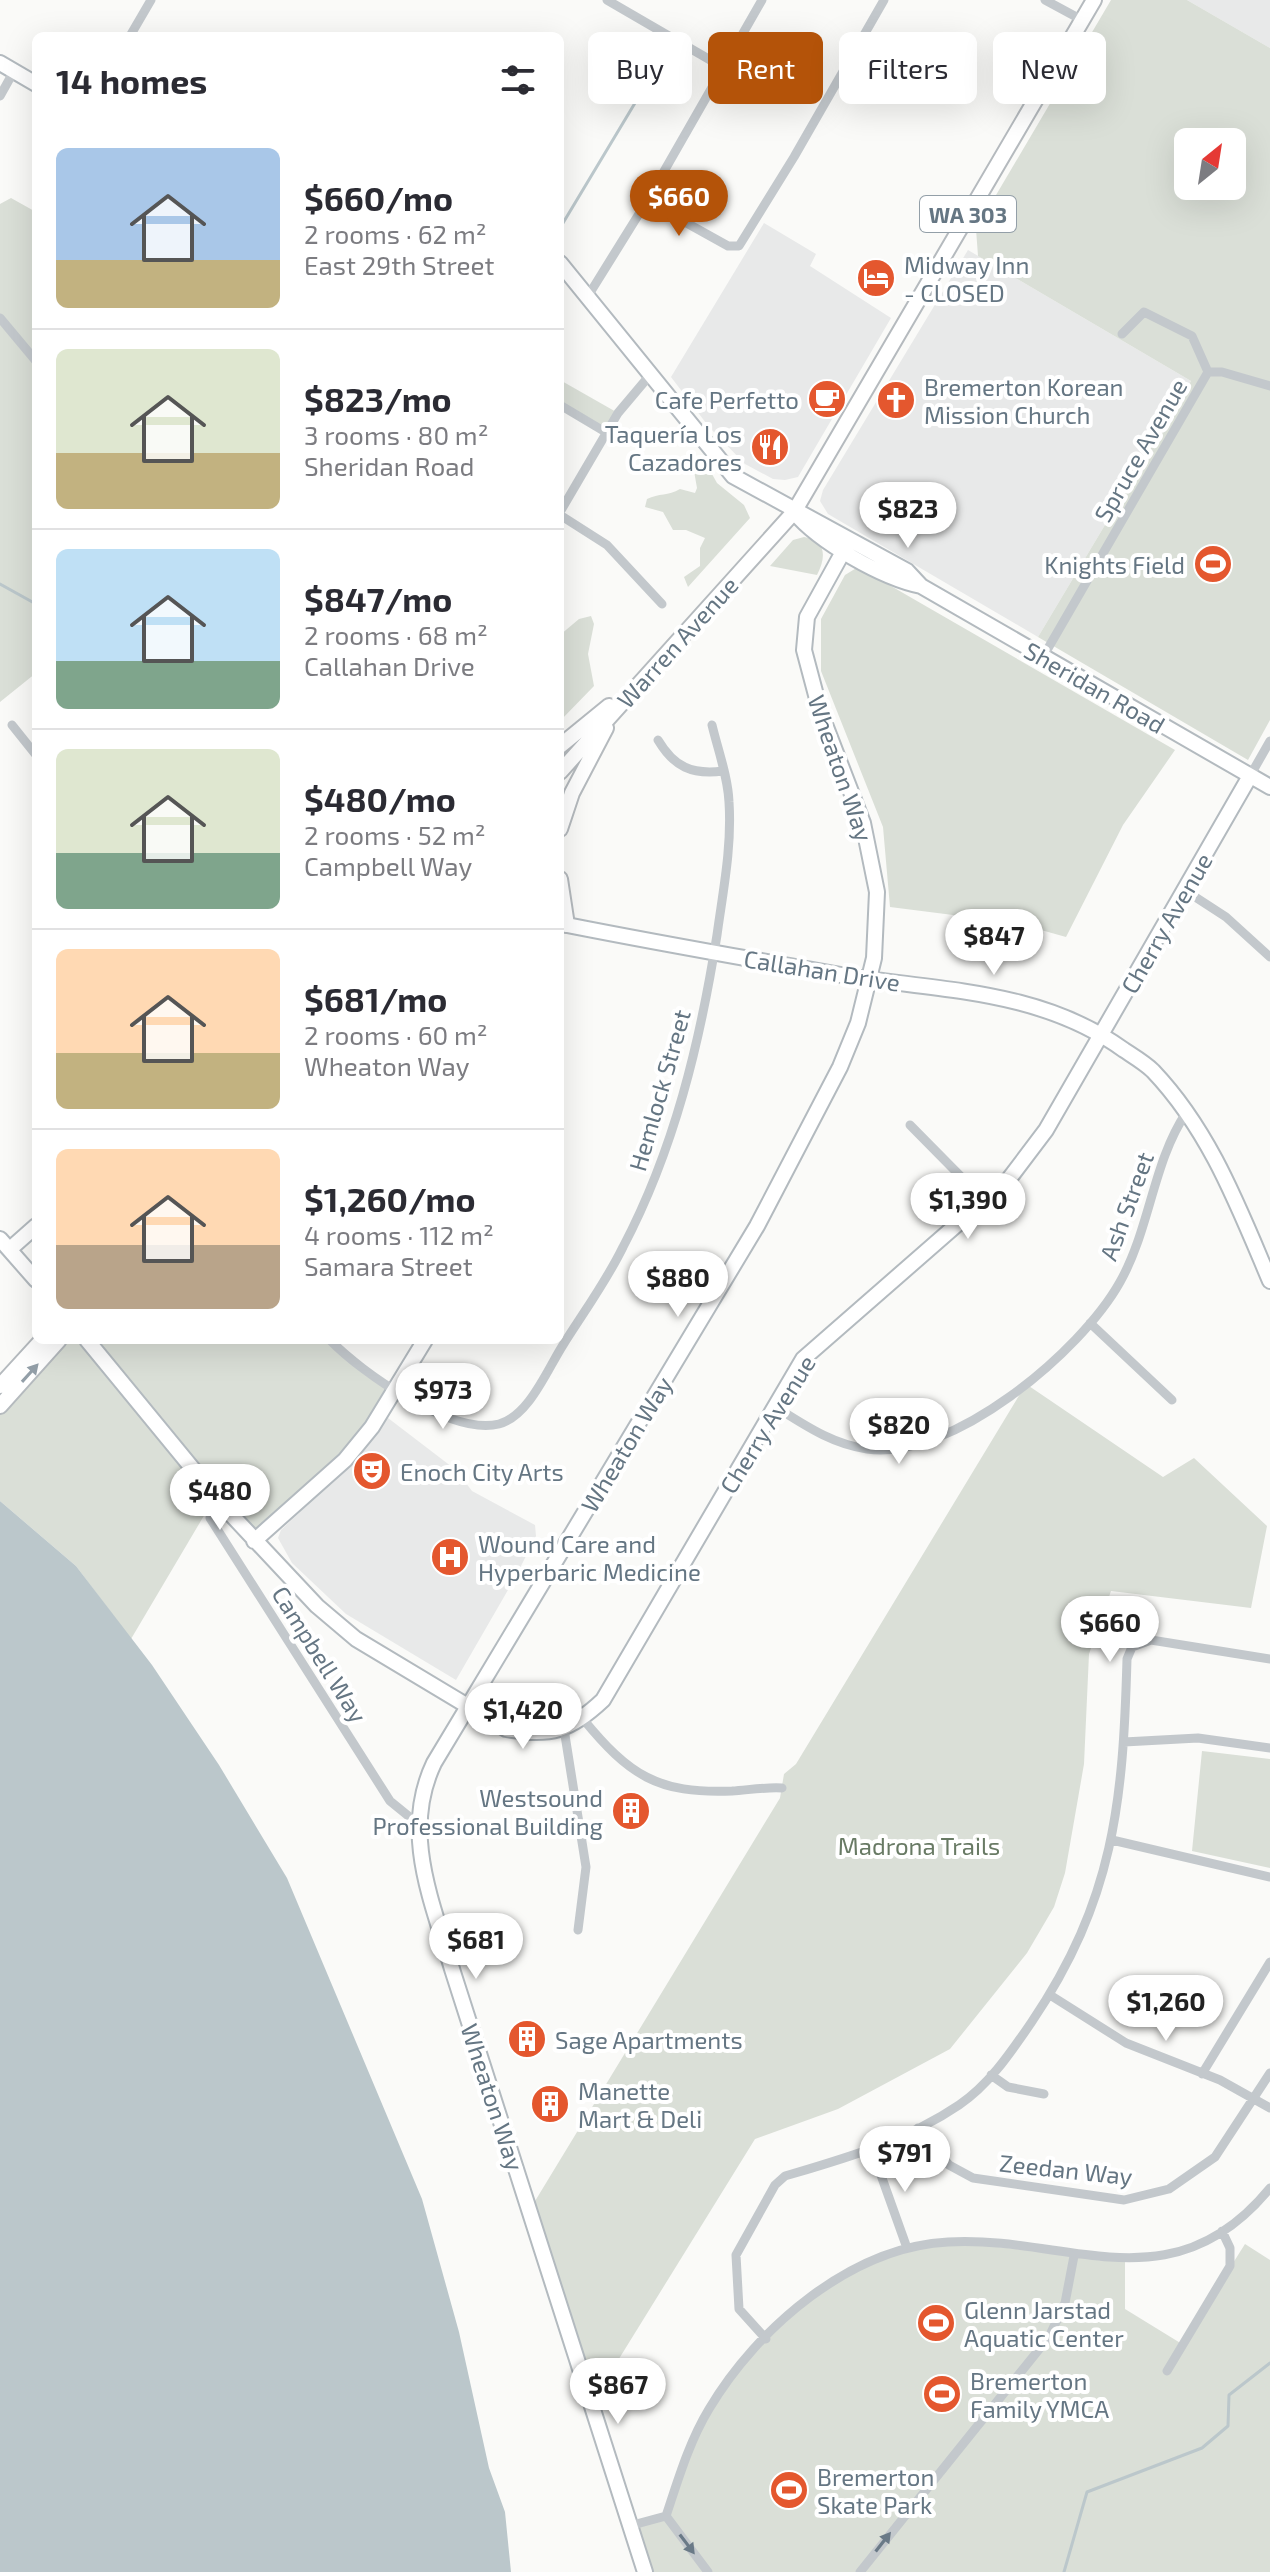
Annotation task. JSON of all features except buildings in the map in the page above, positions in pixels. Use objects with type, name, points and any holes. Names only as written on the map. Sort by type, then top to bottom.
[{"type":"main road","name":"WA 303","points":[[794,512],[1094,0]]},
{"type":"main road","points":[[0,63],[32,82]]},
{"type":"main road","name":"Sheridan Road","points":[[564,268],[733,476],[794,512],[815,518],[907,571],[921,586],[1270,787]]},
{"type":"main road","name":"Sheridan Road","points":[[794,512],[808,529],[844,550],[901,582],[921,586]]},
{"type":"main road","name":"Warren Avenue","points":[[564,767],[794,512]]},
{"type":"main road","name":"Wheaton Way","points":[[645,2572],[452,1969],[423,1871],[417,1823],[427,1777],[757,1226],[840,1067],[871,980],[877,903],[867,837],[821,714],[804,650],[807,617],[844,550]]},
{"type":"main road","points":[[564,743],[647,675]]},
{"type":"main road","points":[[564,817],[572,793],[616,708]]},
{"type":"main road","name":"Cherry Avenue","points":[[90,1344],[254,1541],[342,1628],[506,1729],[537,1734],[564,1729],[583,1719],[603,1700],[774,1406],[816,1346],[1012,1176],[1046,1130],[1250,776]]},
{"type":"main road","name":"Callahan Drive","points":[[564,925],[871,980],[1021,1001],[1069,1016],[1101,1033],[1151,1069],[1186,1113],[1212,1148],[1270,1281]]},
{"type":"main road","points":[[32,1228],[5,1244],[32,1275]]},
{"type":"main road","points":[[0,1386],[38,1344]]},
{"type":"main road","points":[[0,1406],[55,1344]]},
{"type":"main road","points":[[254,1541],[337,1469],[363,1439],[423,1344]]},
{"type":"street","points":[[132,32],[151,0]]},
{"type":"street","points":[[607,0],[622,4],[708,58]]},
{"type":"street","points":[[744,32],[762,0]]},
{"type":"street","points":[[647,201],[728,246],[739,246],[884,0]]},
{"type":"street","points":[[1045,0],[1082,20]]},
{"type":"street","points":[[0,96],[14,71]]},
{"type":"street","points":[[588,296],[708,96]]},
{"type":"street","name":"Spruce Avenue","points":[[1043,657],[1208,372],[1192,336],[1144,312],[1122,334]]},
{"type":"street","points":[[0,318],[32,356]]},
{"type":"street","points":[[1208,372],[1222,372],[1270,386]]},
{"type":"street","points":[[564,507],[618,413],[650,375]]},
{"type":"street","points":[[564,407],[607,433]]},
{"type":"street","points":[[564,517],[607,545],[662,604]]},
{"type":"street","points":[[12,725],[32,750]]},
{"type":"street","name":"Hemlock Street","points":[[396,1391],[472,1426],[501,1424],[522,1411],[618,1258],[646,1200],[680,1107],[699,1035],[728,857],[729,800],[712,725]]},
{"type":"street","points":[[658,740],[670,759],[684,768],[697,774],[723,771]]},
{"type":"street","name":"Cherry Avenue","points":[[1250,776],[1270,741]]},
{"type":"street","points":[[1186,891],[1226,917],[1270,957]]},
{"type":"street","name":"Ash Street","points":[[774,1406],[820,1435],[865,1449],[921,1445],[1008,1398],[1059,1358],[1120,1282],[1145,1225],[1173,1132],[1186,1113]]},
{"type":"street","points":[[910,1125],[985,1201]]},
{"type":"street","points":[[1090,1323],[1172,1400]]},
{"type":"street","points":[[335,1344],[396,1391]]},
{"type":"street","name":"Campbell Way","points":[[215,1497],[210,1518],[390,1801],[417,1823]]},
{"type":"street","points":[[766,2339],[739,2309],[736,2255],[781,2178],[872,2150],[960,2104],[1012,2051],[1050,1995],[1082,1934],[1112,1840],[1122,1787],[1127,1659],[1132,1647],[1151,1640],[1270,1659]]},
{"type":"street","points":[[583,1719],[624,1764],[663,1786],[699,1792],[782,1788]]},
{"type":"street","points":[[564,1729],[586,1867],[578,1930]]},
{"type":"street","points":[[1124,1742],[1198,1738],[1270,1748]]},
{"type":"street","points":[[1112,1840],[1270,1877]]},
{"type":"street","points":[[1202,2074],[1270,1962]]},
{"type":"street","points":[[1050,1995],[1126,2043],[1202,2074],[1270,2108]]},
{"type":"street","name":"Zeedan Way","points":[[918,2128],[949,2165],[973,2178],[1124,2200],[1169,2189],[1215,2157],[1270,2073]]},
{"type":"street","points":[[991,2075],[1008,2087],[1044,2094]]},
{"type":"street","points":[[872,2150],[907,2248]]},
{"type":"street","points":[[666,2516],[709,2408],[766,2339],[813,2296],[840,2278],[907,2248],[948,2242],[990,2242],[1074,2256],[1137,2259],[1191,2246],[1222,2231],[1270,2188]]},
{"type":"street","points":[[1167,2371],[1230,2266],[1230,2248],[1222,2231]]},
{"type":"street","points":[[860,2572],[1049,2337],[1065,2303],[1074,2256]]},
{"type":"street","points":[[629,2526],[666,2516]]},
{"type":"street","points":[[666,2516],[708,2572]]},
{"type":"shaded area","points":[[1187,0],[1270,0],[1270,48],[1225,22]]},
{"type":"shaded area","points":[[764,223],[816,254],[810,266],[891,318],[798,477],[785,480],[773,479],[745,464],[709,427],[671,377]]},
{"type":"shaded area","points":[[968,250],[1191,381],[1038,637],[828,514],[820,501],[823,490]]},
{"type":"shaded area","points":[[388,1418],[456,1470],[472,1491],[535,1525],[536,1536],[516,1576],[456,1680],[346,1614],[292,1563],[278,1538],[281,1530],[338,1476]]},
{"type":"shaded area","points":[[0,1501],[76,1566],[152,1665],[219,1765],[287,1878],[422,2199],[459,2332],[489,2468],[505,2512],[511,2572],[0,2572]]},
{"type":"green space","points":[[1111,0],[1187,0],[1270,48],[1270,720],[1248,760],[1038,637],[1191,381],[978,256],[976,229],[1050,104],[1106,104],[1106,32],[1092,32]]},
{"type":"green space","points":[[11,198],[32,210],[32,676],[0,702],[0,204]]},
{"type":"green space","points":[[564,382],[618,413],[607,433],[564,407]]},
{"type":"green space","points":[[700,464],[708,467],[717,483],[744,505],[750,518],[688,587],[684,577],[700,566],[700,548],[705,538],[686,530],[673,530],[663,512],[645,507],[647,499],[680,489],[695,493],[694,471]]},
{"type":"green space","points":[[804,537],[821,546],[823,556],[817,575],[770,566],[793,540]]},
{"type":"green space","points":[[858,567],[1175,750],[1123,825],[1066,937],[1016,923],[890,907],[883,827],[821,671],[821,619],[845,575]]},
{"type":"green space","points":[[591,616],[594,624],[588,654],[594,686],[564,717],[564,632],[579,619]]},
{"type":"green space","points":[[55,1344],[335,1344],[396,1391],[372,1427],[254,1541],[215,1497],[131,1639],[76,1566],[0,1501],[0,1406]]},
{"type":"green space","name":"Madrona Trails","points":[[1026,1384],[1163,1477],[1194,1458],[1267,1526],[1251,1608],[1111,1591],[1089,1654],[1084,1764],[1065,1873],[1054,1907],[1027,1953],[950,2049],[838,2109],[755,2139],[591,2404],[529,2211],[780,1798],[784,1774],[796,1764]]},
{"type":"green space","points":[[1202,1751],[1270,1759],[1270,1868],[1192,1851]]},
{"type":"green space","points":[[948,2242],[1125,2260],[1125,2309],[1182,2344],[1245,2244],[1270,2260],[1270,2572],[645,2572],[629,2526],[666,2515],[701,2423],[751,2355],[813,2296],[881,2257]]},
{"type":"waterway","points":[[564,221],[634,104]]},
{"type":"waterway","points":[[0,584],[32,602]]},
{"type":"waterway","points":[[1064,2572],[1087,2492],[1202,2448],[1228,2426],[1229,2395],[1270,2363]]},
{"type":"place","name":"Midway Inn - CLOSED","points":[[876,278]]},
{"type":"place","name":"Cafe Perfetto","points":[[827,399]]},
{"type":"place","name":"Bremerton Korean Mission Church","points":[[896,400]]},
{"type":"place","name":"Taquería Los Cazadores","points":[[770,447]]},
{"type":"place","name":"Knights Field","points":[[1213,564]]},
{"type":"place","name":"Enoch City Arts","points":[[372,1471]]},
{"type":"place","name":"Wound Care and Hyperbaric Medicine","points":[[450,1557]]},
{"type":"place","name":"Westsound Professional Building","points":[[631,1811]]},
{"type":"place","name":"Sage Apartments","points":[[527,2039]]},
{"type":"place","name":"Manette Mart & Deli","points":[[550,2104]]},
{"type":"place","name":"Glenn Jarstad Aquatic Center","points":[[936,2323]]},
{"type":"place","name":"Bremerton Family YMCA","points":[[942,2394]]},
{"type":"place","name":"Bremerton Skate Park","points":[[789,2490]]}]
